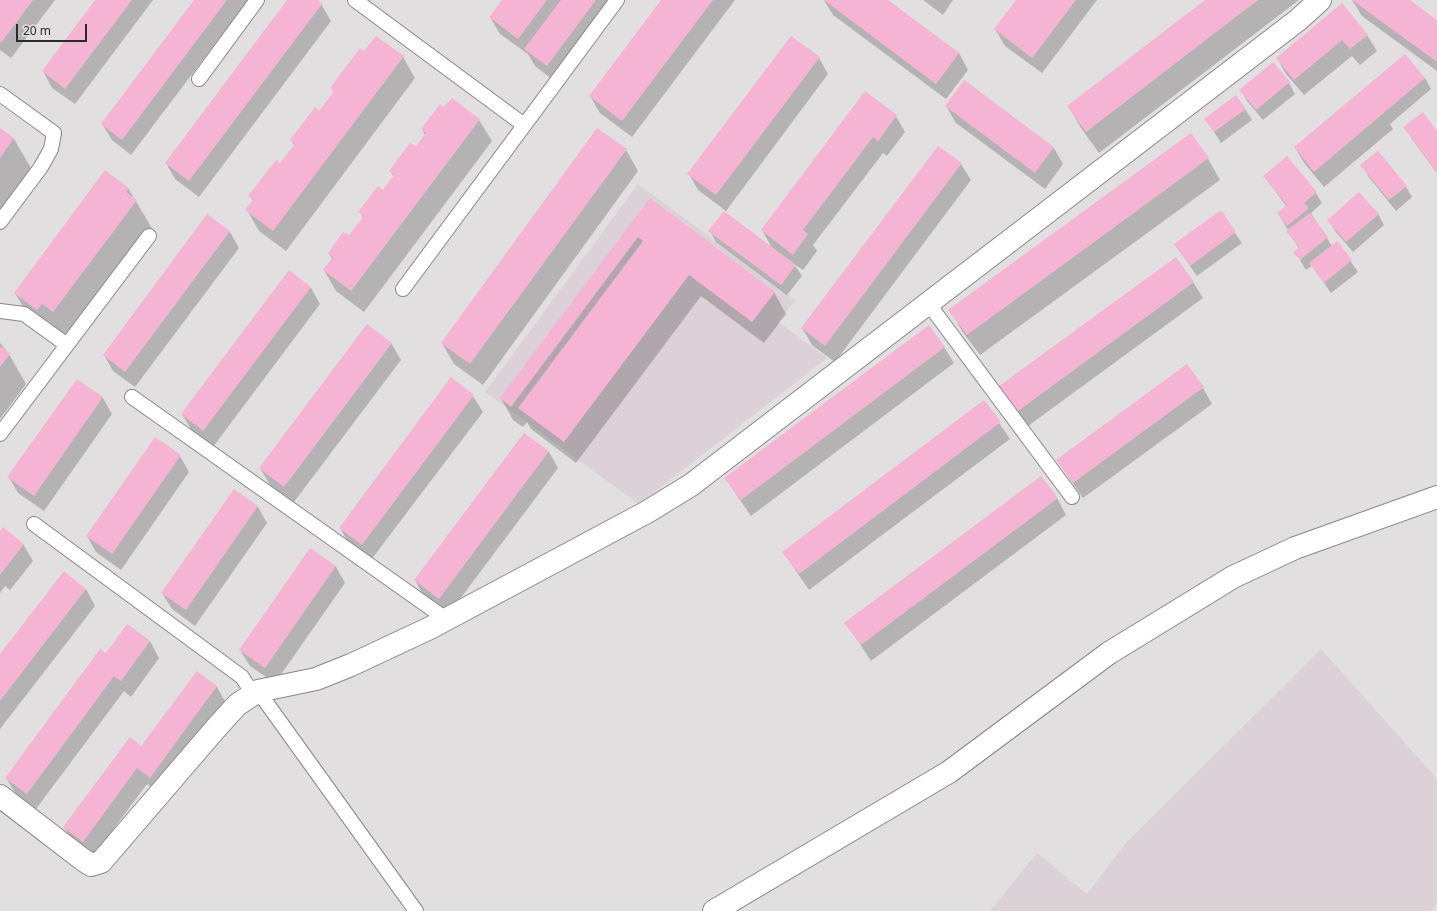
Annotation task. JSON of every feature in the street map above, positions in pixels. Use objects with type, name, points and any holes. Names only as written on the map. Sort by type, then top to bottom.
[{"type":"street","points":[[0,796],[91,865],[101,862],[217,727],[237,706],[256,692],[316,679],[350,665],[446,619],[647,512],[691,485],[1298,20],[1320,0]]},
{"type":"street","points":[[714,911],[949,772],[1109,653],[1233,576],[1295,548],[1437,497]]},
{"type":"lane","points":[[199,79],[257,0]]},
{"type":"lane","points":[[355,0],[524,125]]},
{"type":"lane","points":[[403,289],[617,0]]},
{"type":"lane","points":[[0,94],[54,133],[51,149],[41,167],[0,222]]},
{"type":"lane","points":[[0,434],[149,236]]},
{"type":"lane","points":[[928,303],[1072,497]]},
{"type":"lane","points":[[0,311],[24,314],[67,345]]},
{"type":"lane","points":[[132,397],[446,619]]},
{"type":"lane","points":[[34,524],[242,677],[256,692],[416,911]]},
{"type":"shaded area","points":[[638,184],[795,300],[778,322],[827,358],[639,504],[485,392]]},
{"type":"shaded area","points":[[1321,649],[1437,779],[1437,903],[1431,911],[990,911],[1037,853],[1087,894],[1125,844]]},
{"type":"building","points":[[0,0],[33,0],[1,43],[0,42]]},
{"type":"building","points":[[95,0],[132,0],[65,89],[42,71]]},
{"type":"building","points":[[194,0],[227,0],[122,140],[101,124]]},
{"type":"building","points":[[287,0],[318,0],[322,4],[189,181],[165,163]]},
{"type":"building","points":[[502,0],[547,0],[518,39],[489,17]]},
{"type":"building","points":[[561,0],[596,0],[547,66],[524,49]]},
{"type":"building","points":[[661,0],[713,0],[622,121],[589,96]]},
{"type":"building","points":[[824,0],[888,0],[959,53],[936,84]]},
{"type":"building","points":[[1016,0],[1076,0],[1032,58],[994,29]]},
{"type":"building","points":[[1205,0],[1258,0],[1086,132],[1067,106]]},
{"type":"building","points":[[1352,0],[1410,0],[1437,20],[1437,62]]},
{"type":"building","points":[[1342,3],[1368,35],[1350,49],[1342,40],[1294,80],[1276,58]]},
{"type":"building","points":[[376,36],[404,56],[273,231],[245,210],[253,199],[248,196],[276,160],[280,163],[295,144],[290,140],[315,107],[319,111],[334,91],[330,88],[360,48],[364,51]]},
{"type":"building","points":[[791,36],[820,57],[716,195],[687,174]]},
{"type":"building","points":[[1405,54],[1425,78],[1314,172],[1294,147]]},
{"type":"building","points":[[1273,62],[1290,82],[1256,110],[1239,90]]},
{"type":"building","points":[[964,80],[1054,147],[1035,173],[945,106]]},
{"type":"building","points":[[865,91],[897,115],[878,141],[873,137],[803,230],[808,234],[793,255],[761,230]]},
{"type":"building","points":[[1236,95],[1246,109],[1214,132],[1204,119]]},
{"type":"building","points":[[452,98],[480,119],[351,291],[323,270],[333,257],[328,253],[343,232],[349,235],[364,216],[358,212],[378,186],[383,190],[394,175],[389,171],[410,143],[416,146],[426,133],[421,129],[440,104],[444,107]]},
{"type":"building","points":[[1423,112],[1437,131],[1437,172],[1403,127]]},
{"type":"building","points":[[0,128],[14,138],[0,158]]},
{"type":"building","points":[[597,128],[627,149],[470,364],[441,343]]},
{"type":"building","points":[[1191,133],[1209,158],[967,335],[948,310]]},
{"type":"building","points":[[938,146],[962,163],[825,346],[801,328]]},
{"type":"building","points":[[1378,151],[1407,186],[1389,200],[1360,165]]},
{"type":"building","points":[[1287,156],[1317,192],[1304,203],[1309,208],[1287,226],[1277,213],[1287,205],[1263,176]]},
{"type":"building","points":[[105,170],[129,188],[126,192],[137,200],[53,312],[42,304],[37,310],[14,293]]},
{"type":"building","points":[[1359,192],[1379,214],[1346,242],[1327,220]]},
{"type":"building","points":[[650,198],[775,292],[752,322],[689,275],[564,442],[518,408],[643,241],[638,237],[511,407],[500,398]]},
{"type":"building","points":[[1221,210],[1236,232],[1190,266],[1174,244]]},
{"type":"building","points":[[724,211],[796,265],[781,285],[708,231]]},
{"type":"building","points":[[1310,213],[1328,237],[1300,260],[1293,252],[1299,247],[1286,231]]},
{"type":"building","points":[[207,214],[230,231],[125,372],[103,355]]},
{"type":"building","points":[[1337,241],[1352,260],[1324,283],[1309,263]]},
{"type":"building","points":[[1176,257],[1194,282],[1018,411],[999,386]]},
{"type":"building","points":[[289,270],[311,287],[203,431],[181,414]]},
{"type":"building","points":[[367,324],[392,343],[284,487],[259,468]]},
{"type":"building","points":[[929,325],[945,347],[741,500],[724,478]]},
{"type":"building","points":[[0,346],[10,354],[0,367]]},
{"type":"building","points":[[1187,364],[1204,387],[1073,483],[1056,460]]},
{"type":"building","points":[[451,377],[474,395],[362,545],[339,528]]},
{"type":"building","points":[[77,379],[103,397],[34,496],[7,477]]},
{"type":"building","points":[[984,400],[1001,422],[799,574],[782,552]]},
{"type":"building","points":[[524,433],[549,451],[439,599],[414,580]]},
{"type":"building","points":[[155,437],[181,455],[112,554],[86,536]]},
{"type":"building","points":[[1041,476],[1058,498],[861,645],[844,623]]},
{"type":"building","points":[[234,489],[258,506],[186,610],[161,593]]},
{"type":"building","points":[[3,527],[24,544],[0,575],[0,531]]},
{"type":"building","points":[[310,548],[336,566],[265,668],[239,650]]},
{"type":"building","points":[[64,571],[86,589],[0,701],[0,654]]},
{"type":"building","points":[[127,624],[150,641],[121,681],[114,676],[27,794],[5,778],[100,649],[106,653]]},
{"type":"building","points":[[197,671],[217,686],[150,778],[137,768],[83,842],[63,827],[130,737],[141,746]]}]
